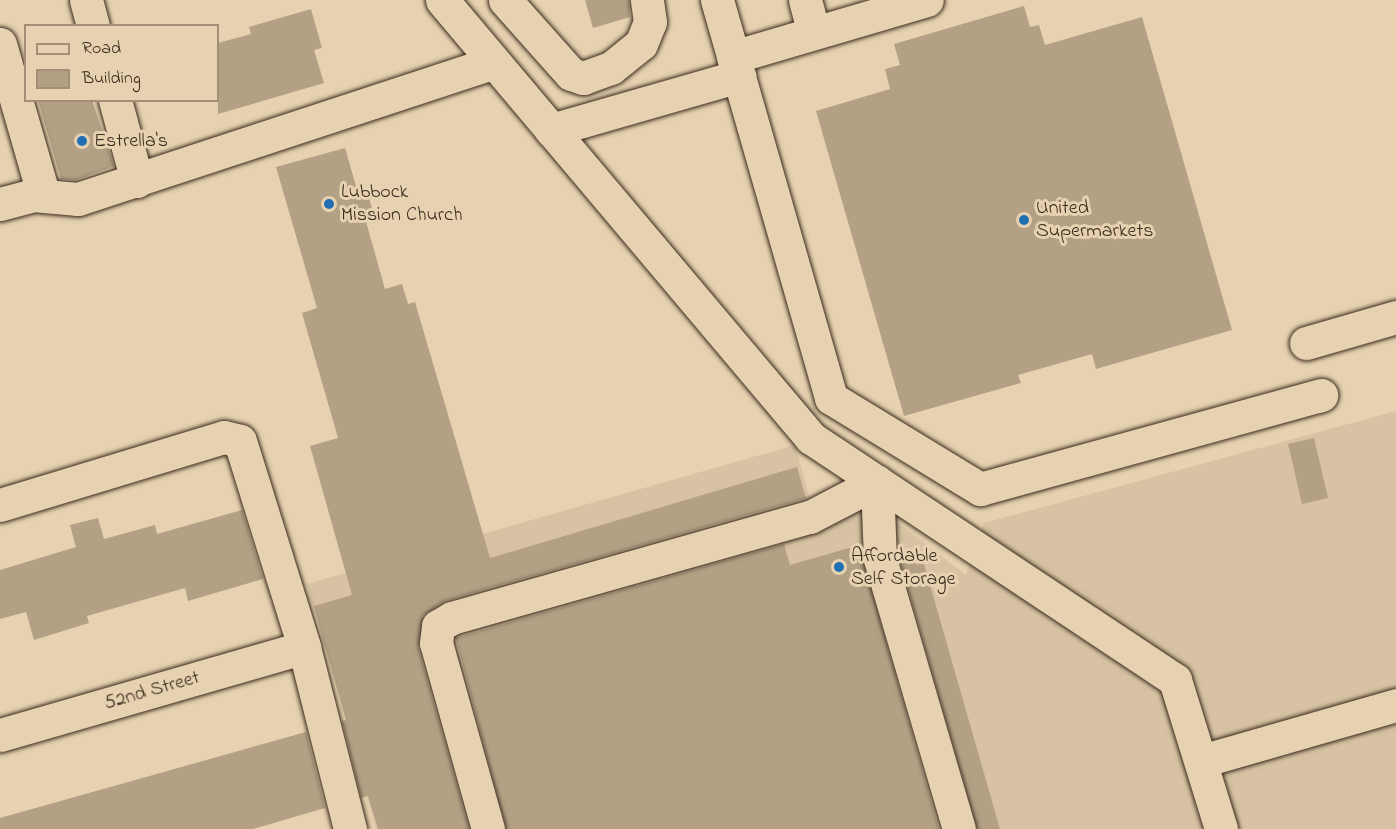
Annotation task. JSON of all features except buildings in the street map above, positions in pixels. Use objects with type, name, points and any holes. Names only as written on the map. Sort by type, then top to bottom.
[{"type":"street","points":[[86,0],[92,24]]},
{"type":"street","points":[[442,0],[811,438],[1175,680],[1202,761],[1221,829]]},
{"type":"street","points":[[505,0],[571,74],[583,78],[611,68],[641,44],[650,22],[647,0]]},
{"type":"street","points":[[717,0],[831,398],[980,489],[1322,395]]},
{"type":"street","points":[[805,0],[814,33]]},
{"type":"street","points":[[551,130],[736,66],[814,33],[907,3]]},
{"type":"street","points":[[0,44],[44,196]]},
{"type":"street","points":[[0,204],[44,196],[78,199],[494,62]]},
{"type":"street","points":[[116,102],[137,181]]},
{"type":"street","points":[[1306,343],[1396,317]]},
{"type":"street","points":[[0,505],[224,437],[240,441],[304,647],[350,829]]},
{"type":"street","points":[[488,829],[436,643],[438,626],[452,618],[810,517],[877,482]]},
{"type":"street","points":[[877,482],[880,559],[959,829]]},
{"type":"street","name":"52nd Street","points":[[0,735],[304,647]]},
{"type":"street","points":[[1202,761],[1396,705]]},
{"type":"shaded area","points":[[1396,411],[1396,829],[376,829],[307,584],[795,445],[816,521],[875,505],[966,575],[984,523]]},
{"type":"place","name":"Estrella's","points":[[82,141]]},
{"type":"place","name":"Lubbock Mission Church","points":[[329,204]]},
{"type":"place","name":"United Supermarkets","points":[[1024,220]]},
{"type":"place","name":"Affordable Self Storage","points":[[839,567]]}]
